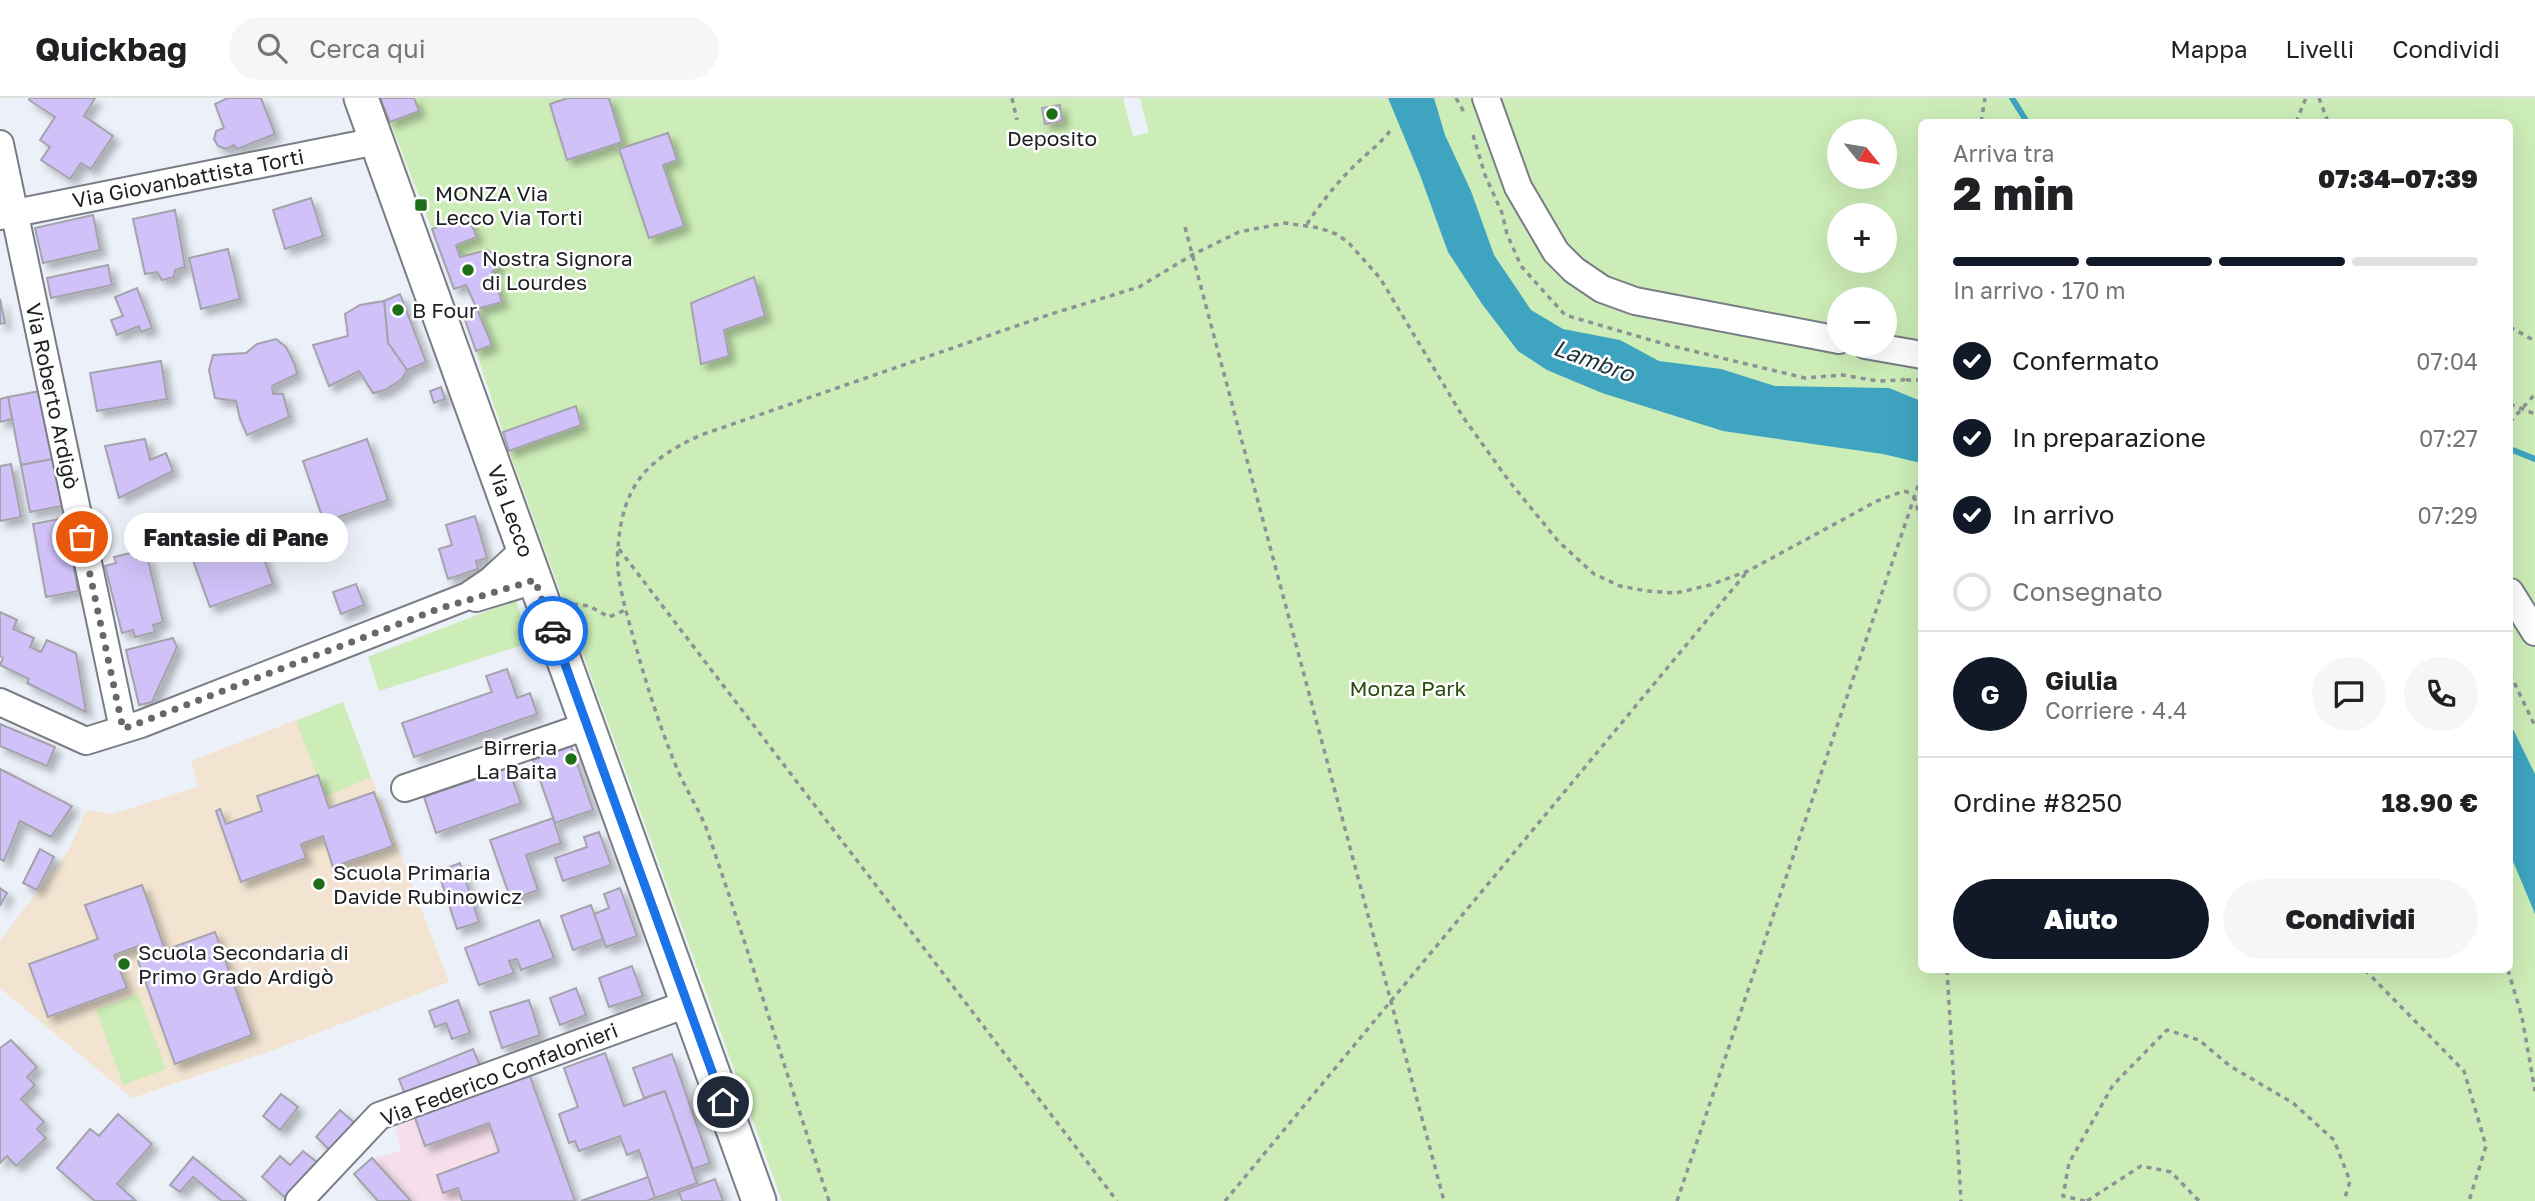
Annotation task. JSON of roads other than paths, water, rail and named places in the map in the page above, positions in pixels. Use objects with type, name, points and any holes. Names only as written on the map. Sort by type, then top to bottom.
[{"type":"main road","name":"Via Lecco","points":[[361,98],[759,1201]]},
{"type":"street","points":[[1486,98],[1518,187],[1556,252],[1574,270],[1602,289],[1635,301],[1827,338]]},
{"type":"street","name":"Via Giovanbattista Torti","points":[[7,214],[377,141]]},
{"type":"street","name":"Via Roberto Ardigò","points":[[0,144],[7,214],[123,729]]},
{"type":"street","points":[[1897,351],[1918,354]]},
{"type":"street","points":[[0,702],[86,741],[438,609],[535,579]]},
{"type":"street","points":[[2513,597],[2535,632]]},
{"type":"street","points":[[405,788],[586,726]]},
{"type":"street","name":"Via Federico Confalonieri","points":[[299,1201],[379,1116],[687,1004]]},
{"type":"water","name":"Lambro","points":[[1388,98],[1434,98],[1445,135],[1471,191],[1494,255],[1531,310],[1563,329],[1620,340],[1659,361],[1721,369],[1775,386],[1889,388],[1918,400],[1918,462],[1883,454],[1723,431],[1602,393],[1547,370],[1518,351],[1482,304],[1448,252]]},
{"type":"water","points":[[2513,729],[2535,774],[2535,914],[2513,861]]},
{"type":"waterway","points":[[2012,98],[2025,119]]},
{"type":"waterway","points":[[2513,450],[2535,459]]},
{"type":"place","name":"Deposito","points":[[1052,114]]},
{"type":"place","name":"MONZA Via Lecco Via Torti","points":[[421,205]]},
{"type":"place","name":"Nostra Signora di Lourdes","points":[[468,270]]},
{"type":"place","name":"B Four","points":[[398,310]]},
{"type":"place","name":"Fantasie di Pane","points":[[82,537]]},
{"type":"place","name":"Birreria La Baita","points":[[571,759]]},
{"type":"place","name":"Scuola Primaria Davide Rubinowicz","points":[[319,884]]},
{"type":"place","name":"Scuola Secondaria di Primo Grado Ardigò","points":[[124,964]]},
{"type":"park label","name":"Monza Park","points":[[1408,688]]}]
